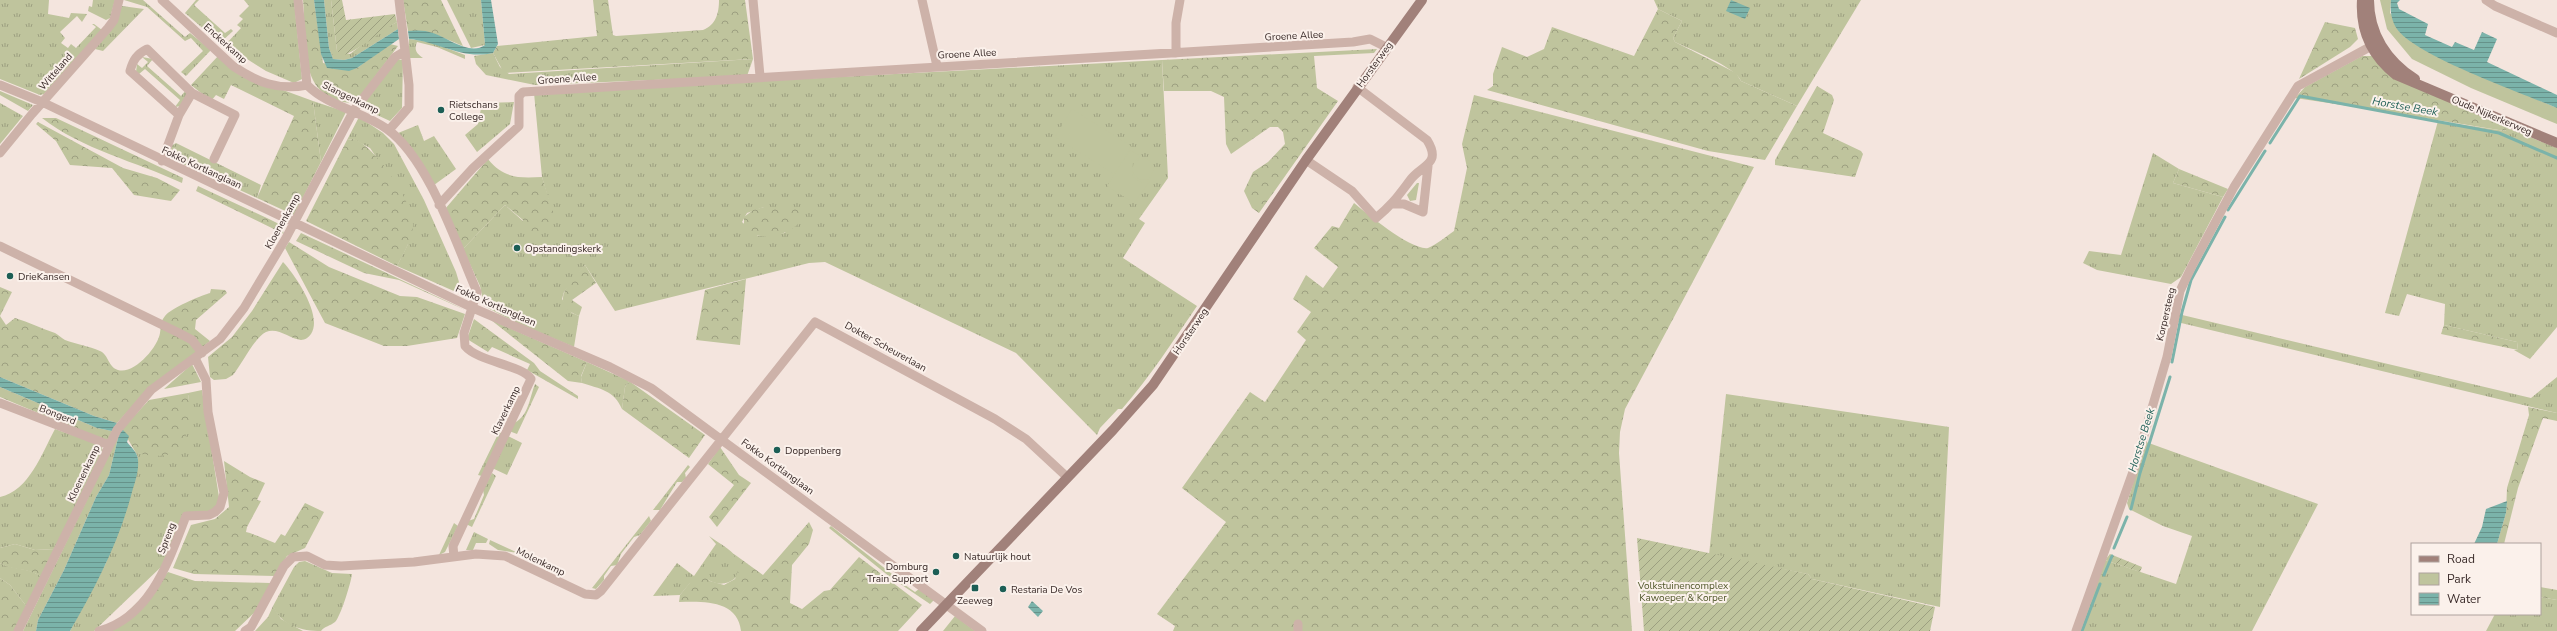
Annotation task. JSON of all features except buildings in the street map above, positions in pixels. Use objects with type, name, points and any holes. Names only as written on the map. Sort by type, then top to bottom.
[{"type":"main road","name":"Horsterweg","points":[[920,631],[1068,477],[1153,385],[1357,87],[1422,0]]},
{"type":"main road","name":"Oude Nijkerkerweg","points":[[2362,0],[2363,25],[2375,44],[2395,65],[2427,87],[2557,143]]},
{"type":"main road","name":"Oude Nijkerkerweg","points":[[2369,0],[2375,44]]},
{"type":"street","name":"Witteland","points":[[0,153],[42,102],[108,28],[114,20],[119,0]]},
{"type":"street","name":"Enckerkamp","points":[[162,0],[233,66],[246,75],[273,86],[286,88],[307,86]]},
{"type":"street","name":"Slangenkamp","points":[[298,0],[307,86],[330,101],[354,110],[388,130],[405,145],[439,205],[477,292],[473,308]]},
{"type":"street","points":[[388,130],[409,107],[409,85],[399,0]]},
{"type":"street","points":[[753,0],[760,76]]},
{"type":"street","points":[[922,0],[936,66]]},
{"type":"street","points":[[1176,53],[1176,23],[1180,0]]},
{"type":"street","points":[[2486,0],[2495,6],[2557,32]]},
{"type":"street","name":"Groene Allee","points":[[439,205],[473,168],[518,126],[518,96],[523,92],[760,76],[1353,42],[1370,39],[1386,48]]},
{"type":"street","name":"Korpersteeg","points":[[2076,631],[2134,470],[2166,356],[2180,291],[2192,266],[2234,187],[2298,86],[2375,44]]},
{"type":"street","points":[[179,114],[130,71],[132,61],[147,49],[192,93],[235,115],[214,159]]},
{"type":"street","points":[[354,110],[395,57],[405,51]]},
{"type":"street","name":"Fokko Kortlanglaan","points":[[0,85],[42,102],[162,161],[473,308],[610,367],[650,388],[722,438],[947,604]]},
{"type":"street","points":[[1357,87],[1427,140],[1432,153],[1428,166],[1423,212],[1404,204],[1392,204]]},
{"type":"street","points":[[162,161],[179,114],[192,93]]},
{"type":"street","name":"Kloenenkamp","points":[[18,631],[109,445],[126,417],[151,390],[220,339],[244,308],[294,223],[354,110]]},
{"type":"street","points":[[1306,160],[1352,191],[1376,218],[1392,204],[1412,178],[1428,166]]},
{"type":"street","points":[[0,246],[192,340],[199,356]]},
{"type":"street","name":"Klaverkamp","points":[[454,557],[453,546],[532,382],[529,376],[478,355],[465,346],[464,333],[473,308]]},
{"type":"street","name":"Dokter Scheurerlaan","points":[[722,438],[815,322],[995,419],[1026,440],[1068,477]]},
{"type":"street","name":"Spreng","points":[[99,631],[124,619],[146,598],[160,579],[186,516],[209,515],[215,512],[223,499],[223,485],[208,412],[206,380],[199,356]]},
{"type":"street","name":"Bongerd","points":[[0,403],[109,445]]},
{"type":"street","name":"Molenkamp","points":[[245,631],[251,626],[284,566],[293,557],[306,556],[325,565],[341,566],[414,562],[476,554],[505,556],[585,594],[596,595],[601,591],[662,516],[722,438]]},
{"type":"street","points":[[947,604],[982,631]]},
{"type":"green space","points":[[0,0],[49,0],[48,14],[69,18],[71,13],[87,14],[82,22],[77,16],[60,32],[65,38],[61,43],[68,48],[71,44],[76,48],[96,27],[92,24],[102,30],[44,94],[40,95],[0,79]]},
{"type":"green space","points":[[93,0],[115,0],[110,18],[106,20],[88,11],[89,6],[92,7]]},
{"type":"green space","points":[[124,0],[143,0],[185,37],[190,33],[211,50],[186,76],[181,72],[203,51],[191,38],[185,41],[147,7]]},
{"type":"green space","points":[[196,0],[199,0],[194,5],[225,33],[231,29],[233,31],[220,43],[185,13]]},
{"type":"green space","points":[[244,0],[294,0],[302,79],[294,83],[266,71],[225,45],[241,28],[237,25],[243,19],[239,16],[249,6]]},
{"type":"green space","points":[[303,0],[314,0],[323,63],[357,68],[390,44],[398,46],[355,103],[336,100],[323,92],[314,81],[308,67]]},
{"type":"green space","points":[[324,0],[331,0],[337,51],[350,54],[377,33],[397,22],[398,29],[352,58],[344,60],[333,59],[329,48]]},
{"type":"green space","points":[[331,0],[342,0],[346,20],[395,14],[397,22],[355,50],[343,55],[337,51]]},
{"type":"green space","points":[[403,0],[441,0],[463,46],[432,33],[408,31]]},
{"type":"green space","points":[[447,0],[481,0],[485,45],[471,48]]},
{"type":"green space","points":[[593,0],[608,0],[613,35],[616,36],[703,30],[714,22],[719,0],[745,0],[753,59],[504,73],[493,53],[497,46],[597,36]]},
{"type":"green space","points":[[1654,0],[1861,0],[1797,106],[1741,81],[1731,70],[1722,64],[1675,42],[1673,38],[1682,21],[1658,9]]},
{"type":"green space","points":[[2380,0],[2391,0],[2390,13],[2434,55],[2557,108],[2557,124],[2471,88],[2412,59],[2387,29]]},
{"type":"green space","points":[[122,6],[144,9],[103,51],[95,49]]},
{"type":"green space","points":[[1658,9],[1682,21],[1673,38],[1675,42],[1736,73],[1741,81],[1797,106],[1765,160],[1708,151],[1487,90],[1493,86],[1493,74],[1502,47],[1527,57],[1544,49],[1552,27],[1634,56]]},
{"type":"green space","points":[[2325,22],[2355,28],[2358,39],[2350,47],[2299,79]]},
{"type":"green space","points":[[409,39],[430,42],[465,55],[465,59],[437,47],[417,42],[416,51],[423,58],[408,58]]},
{"type":"green space","points":[[1377,49],[1374,53],[1314,56],[1317,88],[1338,101],[1259,213],[1252,208],[1244,191],[1253,172],[1268,162],[1285,144],[1283,132],[1278,127],[1270,127],[1231,154],[1226,144],[1224,97],[1211,91],[1164,91],[1162,60]]},
{"type":"green space","points":[[493,53],[500,67],[509,74],[753,59],[747,76],[535,85],[486,75],[476,64],[474,56]]},
{"type":"green space","points":[[219,55],[283,90],[313,101],[321,162],[294,215],[257,198],[294,116],[231,85],[224,99],[216,95],[211,101],[191,85]]},
{"type":"green space","points":[[2362,56],[2372,56],[2420,89],[2508,128],[2505,131],[2295,98],[2305,87]]},
{"type":"green space","points":[[142,57],[153,59],[147,66],[181,96],[186,90],[188,92],[181,106],[175,107],[180,100],[145,69],[139,74],[136,72],[137,64],[142,68],[148,62]]},
{"type":"green space","points":[[396,59],[403,60],[402,108],[390,121],[364,109],[363,103]]},
{"type":"green space","points":[[1162,60],[1168,178],[1139,219],[1145,223],[1123,258],[1197,306],[1142,384],[1122,409],[1118,409],[1100,428],[1097,435],[1016,353],[825,262],[809,263],[615,311],[585,265],[564,292],[562,299],[572,313],[579,316],[574,347],[515,322],[484,306],[480,286],[463,249],[505,205],[523,221],[553,215],[542,177],[534,93]],"holes":[[[764,207],[794,207],[785,233],[758,236],[742,222],[747,213]]]},
{"type":"green space","points":[[1817,86],[1832,95],[1834,100],[1823,133],[1861,151],[1863,154],[1855,177],[1775,165],[1775,160]]},
{"type":"green space","points":[[0,91],[33,105],[28,111],[0,95]]},
{"type":"green space","points":[[1474,95],[1754,167],[1625,409],[1620,432],[1619,453],[1632,631],[1173,631],[1175,626],[1157,614],[1226,522],[1182,488],[1250,392],[1265,402],[1306,340],[1297,332],[1311,312],[1293,299],[1306,275],[1323,288],[1338,267],[1314,248],[1332,226],[1339,228],[1354,203],[1368,215],[1401,238],[1411,244],[1421,247],[1431,247],[1454,231],[1467,168],[1462,144]]},
{"type":"green space","points":[[313,101],[346,112],[321,162]]},
{"type":"green space","points":[[514,102],[510,124],[477,152],[465,135],[478,124],[482,103]]},
{"type":"green space","points":[[0,103],[23,116],[0,144]]},
{"type":"green space","points":[[1072,109],[1131,146],[1114,174],[1055,137]]},
{"type":"green space","points":[[359,117],[383,133],[394,144],[424,200],[456,272],[459,282],[456,292],[397,266],[408,244],[399,190],[370,148],[353,139],[347,140]]},
{"type":"green space","points":[[42,118],[56,118],[183,178],[182,183],[92,147],[57,129]]},
{"type":"green space","points":[[2438,121],[2505,131],[2508,128],[2557,148],[2557,327],[2530,359],[2514,350],[2518,350],[2517,342],[2444,325],[2445,304],[2407,294],[2399,316],[2385,313]]},
{"type":"green space","points":[[38,122],[123,168],[157,178],[180,190],[171,201],[134,195],[112,168],[70,165],[56,141],[36,124]]},
{"type":"green space","points":[[418,125],[424,141],[434,136],[456,169],[434,185],[398,133]]},
{"type":"green space","points":[[353,139],[362,143],[372,152],[392,176],[412,216],[413,226],[411,236],[397,266],[306,221],[347,140]]},
{"type":"green space","points":[[176,143],[261,185],[257,198],[172,159],[171,146]]},
{"type":"green space","points":[[1130,150],[1141,156],[1135,161],[1146,158],[1152,163],[1154,170],[1149,179],[1139,180],[1132,171],[1132,176],[1142,183],[1150,181],[1134,203],[1107,186]]},
{"type":"green space","points":[[2153,153],[2179,169],[2173,183],[2223,197],[2181,277],[2171,284],[2097,270],[2083,263],[2089,251],[2121,255]]},
{"type":"green space","points":[[488,159],[494,166],[506,174],[519,177],[542,177],[555,218],[535,235],[522,225],[523,220],[505,205],[463,249],[445,209]]},
{"type":"green space","points":[[2179,169],[2228,189],[2223,197],[2173,183]]},
{"type":"green space","points":[[1417,183],[1419,183],[1416,200],[1410,201],[1407,195]]},
{"type":"green space","points":[[198,186],[281,225],[284,234],[196,191]]},
{"type":"green space","points":[[764,207],[794,207],[801,211],[803,217],[792,229],[776,235],[759,236],[744,229],[744,217],[753,210]]},
{"type":"green space","points":[[301,233],[465,310],[399,280],[364,273],[296,241]]},
{"type":"green space","points":[[289,242],[329,267],[400,296],[417,297],[465,314],[457,338],[407,346],[384,346],[325,323],[285,248]]},
{"type":"green space","points":[[283,262],[301,286],[311,307],[314,317],[314,326],[311,334],[307,338],[301,340],[275,331],[266,332],[257,339],[233,375],[226,379],[214,380],[210,377],[208,357],[232,337],[252,311]]},
{"type":"green space","points":[[585,265],[596,283],[572,300],[582,307],[579,316],[569,311],[564,305],[563,299],[564,292],[568,285]]},
{"type":"green space","points":[[746,279],[740,345],[696,340],[705,290]]},
{"type":"green space","points":[[0,287],[12,292],[0,316]]},
{"type":"green space","points":[[211,289],[225,290],[227,293],[196,320],[195,329],[210,341],[140,398],[117,423],[94,416],[0,377],[0,316],[6,325],[15,318],[55,333],[65,340],[100,351],[105,355],[112,366],[118,370],[124,370],[138,364],[150,352],[158,339],[162,320],[173,309],[210,293]]},
{"type":"green space","points":[[2178,314],[2531,398],[2557,377],[2557,413],[2177,322]]},
{"type":"green space","points":[[474,319],[534,363],[540,371],[578,396],[578,399],[527,370],[530,364],[492,347],[488,352],[467,339]]},
{"type":"green space","points":[[491,320],[587,362],[581,376],[582,383],[568,381]]},
{"type":"green space","points":[[2444,325],[2517,342],[2518,350],[2441,334]]},
{"type":"green space","points":[[587,362],[629,381],[625,387],[622,409],[611,394],[582,383],[581,377]]},
{"type":"green space","points":[[192,364],[201,382],[164,389]]},
{"type":"green space","points":[[629,381],[705,435],[689,458],[622,409],[625,387]]},
{"type":"green space","points":[[535,384],[539,387],[517,434],[509,431],[512,424],[522,417],[528,407]]},
{"type":"green space","points":[[0,387],[97,428],[112,431],[108,440],[105,441],[0,397]]},
{"type":"green space","points":[[202,390],[219,497],[217,505],[212,511],[186,513],[161,567],[94,631],[70,631],[106,563],[138,458],[136,453],[167,455],[189,403],[188,393]]},
{"type":"green space","points":[[188,393],[190,410],[188,429],[181,445],[175,451],[163,456],[136,453],[122,429],[149,400]]},
{"type":"green space","points":[[1726,394],[1949,427],[1940,607],[1812,579],[1808,574],[1709,555]]},
{"type":"green space","points":[[2528,407],[2557,413],[2557,421],[2543,418],[2518,488],[2504,543],[2497,543],[2506,513],[2507,488],[2529,415]]},
{"type":"green space","points":[[55,429],[101,445],[103,451],[55,549],[35,550],[15,544],[0,548],[0,497],[19,487],[27,479],[34,470]]},
{"type":"green space","points":[[499,432],[502,434],[482,476],[478,475]]},
{"type":"green space","points":[[119,434],[109,475],[96,497],[64,570],[38,620],[36,631],[23,631]]},
{"type":"green space","points":[[508,436],[522,443],[507,475],[492,468]]},
{"type":"green space","points":[[2146,442],[2318,504],[2252,631],[2078,631],[2105,560],[2176,584],[2192,536],[2163,526],[2129,509],[2127,503]]},
{"type":"green space","points":[[720,447],[739,475],[751,483],[717,527],[709,517],[734,485],[708,464]]},
{"type":"green space","points":[[224,461],[250,477],[265,483],[257,500],[261,501],[247,527],[246,532],[275,543],[281,534],[285,536],[305,503],[324,512],[305,548],[287,556],[275,576],[194,574],[173,568],[191,525],[215,519],[229,507]]},
{"type":"green space","points":[[688,465],[690,467],[685,473],[686,478],[682,482],[677,482],[660,510],[653,510]]},
{"type":"green space","points":[[492,473],[496,476],[472,527],[468,525],[468,521],[474,519],[484,495],[483,490]]},
{"type":"green space","points":[[649,516],[651,521],[640,535],[634,537],[621,554],[617,565],[611,566],[604,576],[604,580],[596,589],[592,588]]},
{"type":"green space","points":[[809,522],[813,530],[809,544],[792,565],[790,603],[802,609],[824,591],[830,590],[859,557],[922,605],[898,631],[741,631],[738,621],[733,613],[718,604],[679,602],[680,595],[696,575],[704,575],[710,581],[724,585],[735,579],[739,568],[734,554],[763,575]]},
{"type":"green space","points":[[454,523],[458,526],[445,552],[439,555]]},
{"type":"green space","points":[[831,526],[892,574],[890,577],[829,528]]},
{"type":"green space","points":[[474,532],[488,539],[486,543],[476,543],[473,550],[466,550]]},
{"type":"green space","points":[[709,536],[727,548],[736,557],[739,565],[739,571],[736,577],[732,581],[719,584],[706,578],[690,583],[680,595],[653,596],[677,563],[694,576],[716,544]]},
{"type":"green space","name":"Volkstuinencomplex Kawoeper & Korper","points":[[1637,538],[1808,574],[1812,579],[1935,607],[1930,631],[1644,631]]},
{"type":"green space","points":[[490,540],[518,553],[498,550],[489,544]]},
{"type":"green space","points":[[15,544],[35,550],[55,549],[42,577],[30,571],[5,566],[0,563],[0,548]]},
{"type":"green space","points":[[2110,554],[2142,567],[2140,572],[2105,560]]},
{"type":"green space","points":[[305,561],[332,573],[352,574],[350,585],[340,614],[335,622],[321,631],[307,630],[287,623],[281,618],[273,606],[294,567],[299,562]]},
{"type":"green space","points":[[0,563],[10,567],[30,571],[42,577],[27,607],[10,585],[0,578]]},
{"type":"green space","points":[[168,572],[195,581],[270,583],[270,585],[256,611],[235,631],[108,631]]},
{"type":"green space","points":[[896,576],[903,581],[905,579],[908,581],[905,585],[915,592],[919,589],[934,600],[930,604],[893,579]]},
{"type":"green space","points":[[0,578],[10,585],[27,607],[15,631],[0,631]]},
{"type":"green space","points":[[2541,587],[2557,590],[2557,600],[2541,597]]},
{"type":"green space","points":[[2541,597],[2557,600],[2557,631],[2486,631],[2494,615],[2541,615]]},
{"type":"green space","points":[[273,606],[281,619],[303,631],[255,631],[268,617]]},
{"type":"green space","points":[[955,616],[975,631],[943,631]]},
{"type":"water","points":[[314,0],[324,0],[329,48],[333,59],[344,60],[352,58],[398,29],[399,39],[357,68],[349,71],[327,68],[321,54]]},
{"type":"water","points":[[481,0],[491,0],[498,44],[493,53],[482,55],[471,54],[431,43],[409,39],[408,31],[421,30],[439,35],[466,47],[479,48],[485,45]]},
{"type":"water","points":[[1731,0],[1750,8],[1745,19],[1726,11]]},
{"type":"water","points":[[2391,0],[2400,0],[2397,3],[2399,9],[2428,24],[2425,35],[2452,47],[2455,42],[2474,50],[2482,32],[2497,39],[2487,62],[2557,95],[2557,108],[2471,73],[2425,51],[2408,40],[2397,29],[2393,22]]},
{"type":"water","points":[[0,377],[94,416],[117,423],[112,431],[97,428],[0,387]]},
{"type":"water","points":[[122,429],[129,436],[127,442],[137,455],[138,468],[127,510],[114,546],[98,580],[70,631],[36,631],[38,620],[64,570],[96,497],[109,475],[119,434]]},
{"type":"water","points":[[2507,501],[2506,513],[2497,543],[2474,543],[2482,527],[2486,509]]},
{"type":"water","points":[[1032,601],[1043,611],[1038,617],[1028,607]]},
{"type":"waterway","name":"Horstse Beek","points":[[2270,143],[2300,96],[2499,133],[2557,158]]},
{"type":"waterway","name":"Horstse Beek","points":[[2228,210],[2265,151]]},
{"type":"waterway","name":"Horstse Beek","points":[[2172,362],[2182,312],[2191,280],[2225,217]]},
{"type":"waterway","name":"Horstse Beek","points":[[2131,509],[2140,473],[2170,377]]},
{"type":"waterway","name":"Horstse Beek","points":[[2114,548],[2127,517]]},
{"type":"waterway","name":"Horstse Beek","points":[[2104,575],[2112,556]]},
{"type":"waterway","name":"Horstse Beek","points":[[2082,631],[2100,584]]},
{"type":"place","name":"Rietschans College","points":[[441,110]]},
{"type":"place","name":"Opstandingskerk","points":[[517,248]]},
{"type":"place","name":"DrieKansen","points":[[10,276]]},
{"type":"place","name":"Doppenberg","points":[[777,450]]},
{"type":"place","name":"Natuurlijk hout","points":[[956,556]]},
{"type":"place","name":"Domburg Train Support","points":[[936,572]]},
{"type":"place","name":"Zeeweg","points":[[975,588]]},
{"type":"place","name":"Restaria De Vos","points":[[1003,589]]}]
